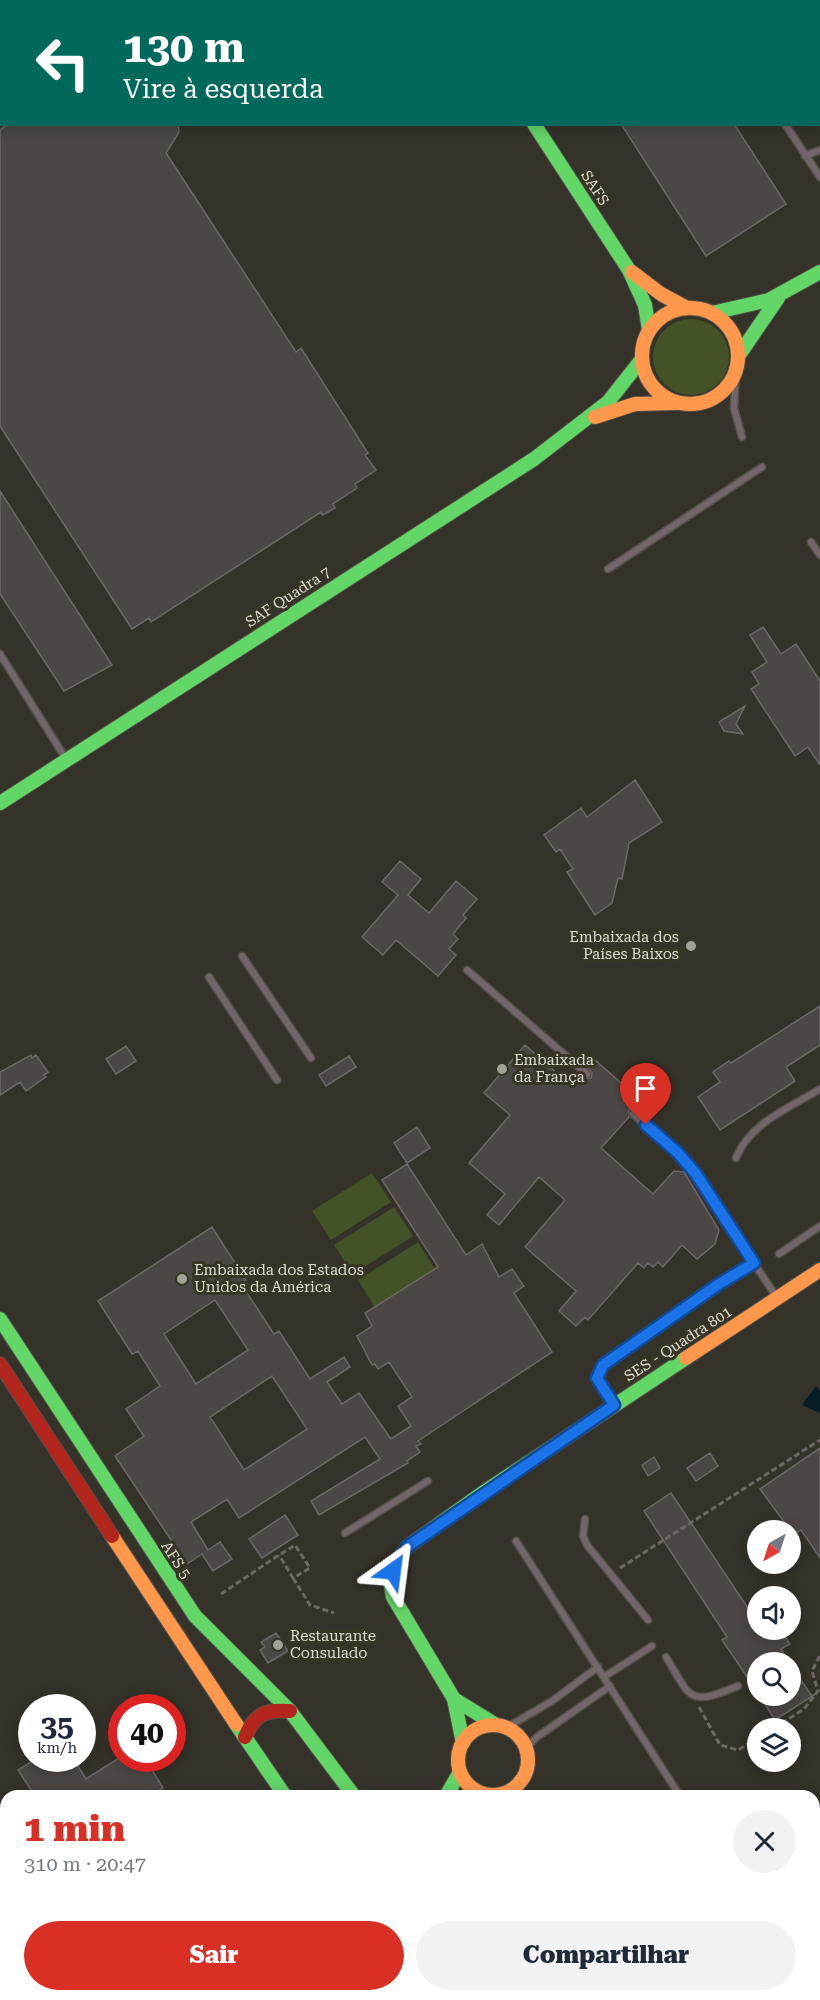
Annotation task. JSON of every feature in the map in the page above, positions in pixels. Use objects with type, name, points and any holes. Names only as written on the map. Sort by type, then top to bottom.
[{"type":"street","name":"SAFS","points":[[535,126],[629,270],[645,305],[649,330]]},
{"type":"street","name":"SAFS","points":[[629,270],[660,294],[687,308]]},
{"type":"street","points":[[778,298],[739,355],[736,372],[730,384],[708,402],[694,404],[677,402],[663,396],[652,386],[645,373],[642,358],[643,344],[649,330],[666,315],[687,308],[712,313],[740,310],[778,298],[820,272]]},
{"type":"street","points":[[712,313],[730,329],[739,355]]},
{"type":"street","name":"SAF Quadra 7","points":[[0,803],[534,459],[592,418],[629,381],[642,358]]},
{"type":"street","name":"SAF Quadra 7","points":[[592,418],[635,404],[677,402]]},
{"type":"street","name":"SES - Quadra 801","points":[[463,1743],[454,1699],[393,1597],[390,1581],[396,1563],[407,1547],[614,1405],[818,1272]]},
{"type":"street","name":"AFS 5","points":[[0,1319],[195,1616],[290,1711],[349,1790]]},
{"type":"street","points":[[0,1364],[281,1790]]},
{"type":"street","name":"SES - Quadra 801","points":[[454,1699],[501,1726]]},
{"type":"street","points":[[245,1737],[251,1723],[260,1712],[273,1709],[290,1711]]},
{"type":"street","points":[[468,1790],[460,1772],[458,1758],[463,1743],[474,1731],[501,1726],[514,1732],[526,1748],[527,1770],[514,1788],[508,1790]]},
{"type":"street","points":[[450,1790],[460,1772]]},
{"type":"lane","points":[[786,126],[820,177]]},
{"type":"lane","points":[[805,156],[820,150]]},
{"type":"lane","points":[[736,372],[735,408],[742,437]]},
{"type":"lane","points":[[608,569],[762,467]]},
{"type":"lane","points":[[811,542],[820,555]]},
{"type":"lane","points":[[0,654],[67,759]]},
{"type":"lane","points":[[242,956],[311,1058]]},
{"type":"lane","points":[[467,970],[587,1074]]},
{"type":"lane","points":[[209,977],[277,1080]]},
{"type":"lane","points":[[736,1158],[741,1144],[758,1127],[820,1089]]},
{"type":"lane","points":[[633,1114],[678,1153],[696,1174],[777,1298]]},
{"type":"lane","points":[[779,1254],[820,1226]]},
{"type":"lane","points":[[614,1405],[597,1378],[603,1365],[719,1284],[754,1263]]},
{"type":"lane","points":[[345,1533],[428,1481]]},
{"type":"lane","points":[[585,1519],[583,1536],[587,1545],[648,1620]]},
{"type":"lane","points":[[516,1541],[676,1790]]},
{"type":"lane","points":[[604,1677],[652,1646]]},
{"type":"lane","points":[[666,1657],[688,1693],[694,1698],[701,1698],[738,1686]]},
{"type":"lane","points":[[501,1726],[552,1701],[598,1667]]},
{"type":"lane","points":[[526,1748],[537,1737],[610,1686]]},
{"type":"path","points":[[610,1574],[820,1440]]},
{"type":"path","points":[[221,1594],[295,1545],[309,1568],[293,1578]]},
{"type":"path","points":[[269,1555],[273,1559]]},
{"type":"path","points":[[279,1555],[310,1605],[334,1613]]},
{"type":"path","points":[[790,1718],[804,1709],[818,1691],[812,1671],[820,1655]]},
{"type":"path","points":[[694,1698],[720,1745],[738,1750],[747,1745]]},
{"type":"green space","points":[[691,319],[706,322],[718,330],[726,342],[729,357],[726,372],[718,384],[706,392],[691,395],[676,392],[664,384],[656,372],[653,357],[656,342],[664,330],[676,322]]},
{"type":"green space","points":[[372,1173],[391,1202],[331,1240],[312,1211]]},
{"type":"green space","points":[[394,1207],[413,1236],[353,1274],[334,1245]]},
{"type":"green space","points":[[418,1242],[436,1271],[376,1309],[358,1280]]},
{"type":"water","points":[[816,1386],[820,1391],[820,1413],[802,1405]]},
{"type":"building","points":[[5,126],[178,126],[179,132],[166,153],[296,352],[301,348],[368,453],[365,455],[376,470],[355,484],[357,488],[333,504],[335,508],[323,515],[321,512],[151,622],[149,618],[132,629],[0,426],[0,130]]},
{"type":"building","points":[[622,126],[735,126],[786,204],[706,256]]},
{"type":"building","points":[[0,491],[112,665],[64,691],[0,594]]},
{"type":"building","points":[[763,627],[781,654],[796,644],[820,681],[820,765],[808,747],[795,756],[751,689],[759,684],[752,672],[767,662],[750,635]]},
{"type":"building","points":[[745,706],[736,724],[743,734],[724,731],[719,722]]},
{"type":"building","points":[[635,780],[662,822],[629,843],[622,879],[618,878],[612,903],[595,915],[567,872],[573,869],[560,849],[556,852],[544,835],[581,808],[587,817]]},
{"type":"building","points":[[400,861],[421,879],[408,895],[429,913],[456,881],[477,899],[463,915],[466,918],[453,934],[458,939],[449,949],[456,955],[438,976],[396,940],[383,955],[362,937],[398,895],[382,882]]},
{"type":"building","points":[[820,1006],[820,1045],[786,1067],[795,1081],[720,1130],[698,1097],[720,1082],[713,1072]]},
{"type":"building","points":[[525,1045],[572,1086],[581,1076],[585,1079],[591,1078],[592,1073],[588,1068],[595,1060],[642,1101],[635,1109],[629,1110],[629,1117],[601,1148],[653,1194],[674,1171],[684,1172],[719,1230],[715,1244],[697,1259],[682,1245],[663,1267],[658,1262],[653,1267],[648,1263],[644,1268],[638,1263],[588,1320],[585,1317],[576,1326],[559,1311],[576,1291],[525,1247],[565,1200],[539,1177],[499,1225],[487,1215],[505,1194],[469,1163],[510,1115],[484,1093]]},
{"type":"building","points":[[126,1046],[136,1061],[116,1074],[106,1059]]},
{"type":"building","points":[[31,1055],[32,1058],[36,1055],[48,1072],[44,1075],[46,1077],[26,1091],[20,1082],[0,1095],[0,1072]]},
{"type":"building","points":[[349,1056],[356,1067],[326,1086],[319,1075]]},
{"type":"building","points":[[417,1127],[430,1148],[407,1163],[394,1143]]},
{"type":"building","points":[[407,1164],[466,1255],[482,1244],[499,1277],[512,1269],[524,1286],[514,1293],[552,1352],[418,1441],[421,1444],[416,1446],[420,1452],[407,1461],[408,1463],[319,1515],[311,1501],[380,1459],[365,1437],[239,1518],[227,1499],[191,1522],[208,1550],[220,1542],[232,1559],[213,1571],[202,1554],[187,1564],[115,1456],[144,1436],[126,1409],[160,1386],[138,1351],[132,1354],[98,1301],[212,1227],[246,1280],[241,1284],[274,1334],[279,1331],[310,1379],[344,1357],[350,1367],[327,1382],[342,1404],[359,1393],[391,1439],[411,1426],[398,1406],[412,1397],[389,1362],[378,1369],[375,1364],[372,1365],[357,1336],[372,1326],[365,1313],[438,1267],[382,1180]],"holes":[[[215,1300],[248,1350],[196,1384],[164,1334]],[[272,1376],[307,1429],[244,1470],[210,1417]]]},
{"type":"building","points":[[820,1448],[820,1558],[801,1530],[801,1520],[783,1520],[760,1489]]},
{"type":"building","points":[[710,1453],[718,1466],[696,1481],[687,1468]]},
{"type":"building","points":[[654,1457],[660,1468],[648,1476],[642,1465]]},
{"type":"building","points":[[671,1493],[747,1607],[747,1640],[787,1640],[790,1644],[781,1649],[783,1652],[747,1652],[747,1677],[722,1640],[727,1637],[644,1511]]},
{"type":"building","points":[[285,1515],[298,1535],[262,1558],[249,1539]]},
{"type":"building","points":[[276,1633],[288,1651],[268,1663],[260,1650],[265,1647],[261,1642]]},
{"type":"building","points":[[801,1680],[811,1695],[814,1695],[801,1703]]},
{"type":"building","points":[[766,1706],[797,1706],[778,1718],[774,1718]]},
{"type":"building","points":[[108,1765],[108,1772],[153,1772],[163,1788],[160,1790],[31,1790],[19,1772],[82,1772],[86,1779]]},
{"type":"traffic: fast","points":[[535,126],[629,270],[645,305],[649,330]]},
{"type":"traffic: fast","points":[[712,313],[769,300],[820,272]]},
{"type":"traffic: fast","points":[[739,355],[778,298]]},
{"type":"traffic: fast","points":[[0,803],[534,459],[608,402],[642,359]]},
{"type":"traffic: fast","points":[[0,1319],[195,1616],[290,1711],[349,1790]]},
{"type":"traffic: fast","points":[[463,1743],[454,1699],[393,1597],[390,1581],[396,1563],[407,1547],[484,1492],[686,1358]]},
{"type":"traffic: fast","points":[[454,1699],[496,1725]]},
{"type":"traffic: fast","points":[[236,1724],[281,1790]]},
{"type":"traffic: fast","points":[[450,1790],[460,1772]]},
{"type":"traffic: slow","points":[[632,272],[661,294],[687,308]]},
{"type":"traffic: slow","points":[[690,308],[708,312],[724,322],[734,338],[738,356],[734,374],[724,390],[708,400],[690,404],[672,400],[656,390],[646,374],[642,356],[646,338],[656,322],[672,312],[690,308]]},
{"type":"traffic: slow","points":[[595,417],[635,404],[676,403]]},
{"type":"traffic: slow","points":[[686,1358],[820,1270]]},
{"type":"traffic: slow","points":[[112,1536],[236,1724]]},
{"type":"traffic: slow","points":[[476,1790],[464,1779],[458,1760],[464,1741],[474,1731],[493,1725],[512,1731],[522,1741],[528,1760]]},
{"type":"traffic: slow","points":[[510,1790],[522,1779],[528,1760]]},
{"type":"traffic: jam","points":[[0,1364],[112,1536]]},
{"type":"traffic: jam","points":[[245,1737],[257,1718],[267,1712],[290,1711]]},
{"type":"place","name":"Embaixada dos Países Baixos","points":[[691,946]]},
{"type":"place","name":"Embaixada da França","points":[[502,1069]]},
{"type":"place","name":"Embaixada dos Estados Unidos da América","points":[[182,1279]]},
{"type":"place","name":"Restaurante Consulado","points":[[278,1645]]},
{"type":"route","points":[[393,1571],[407,1547],[614,1405],[597,1378],[599,1369],[603,1365],[719,1284],[754,1263],[696,1174],[678,1153],[646,1125]]}]
